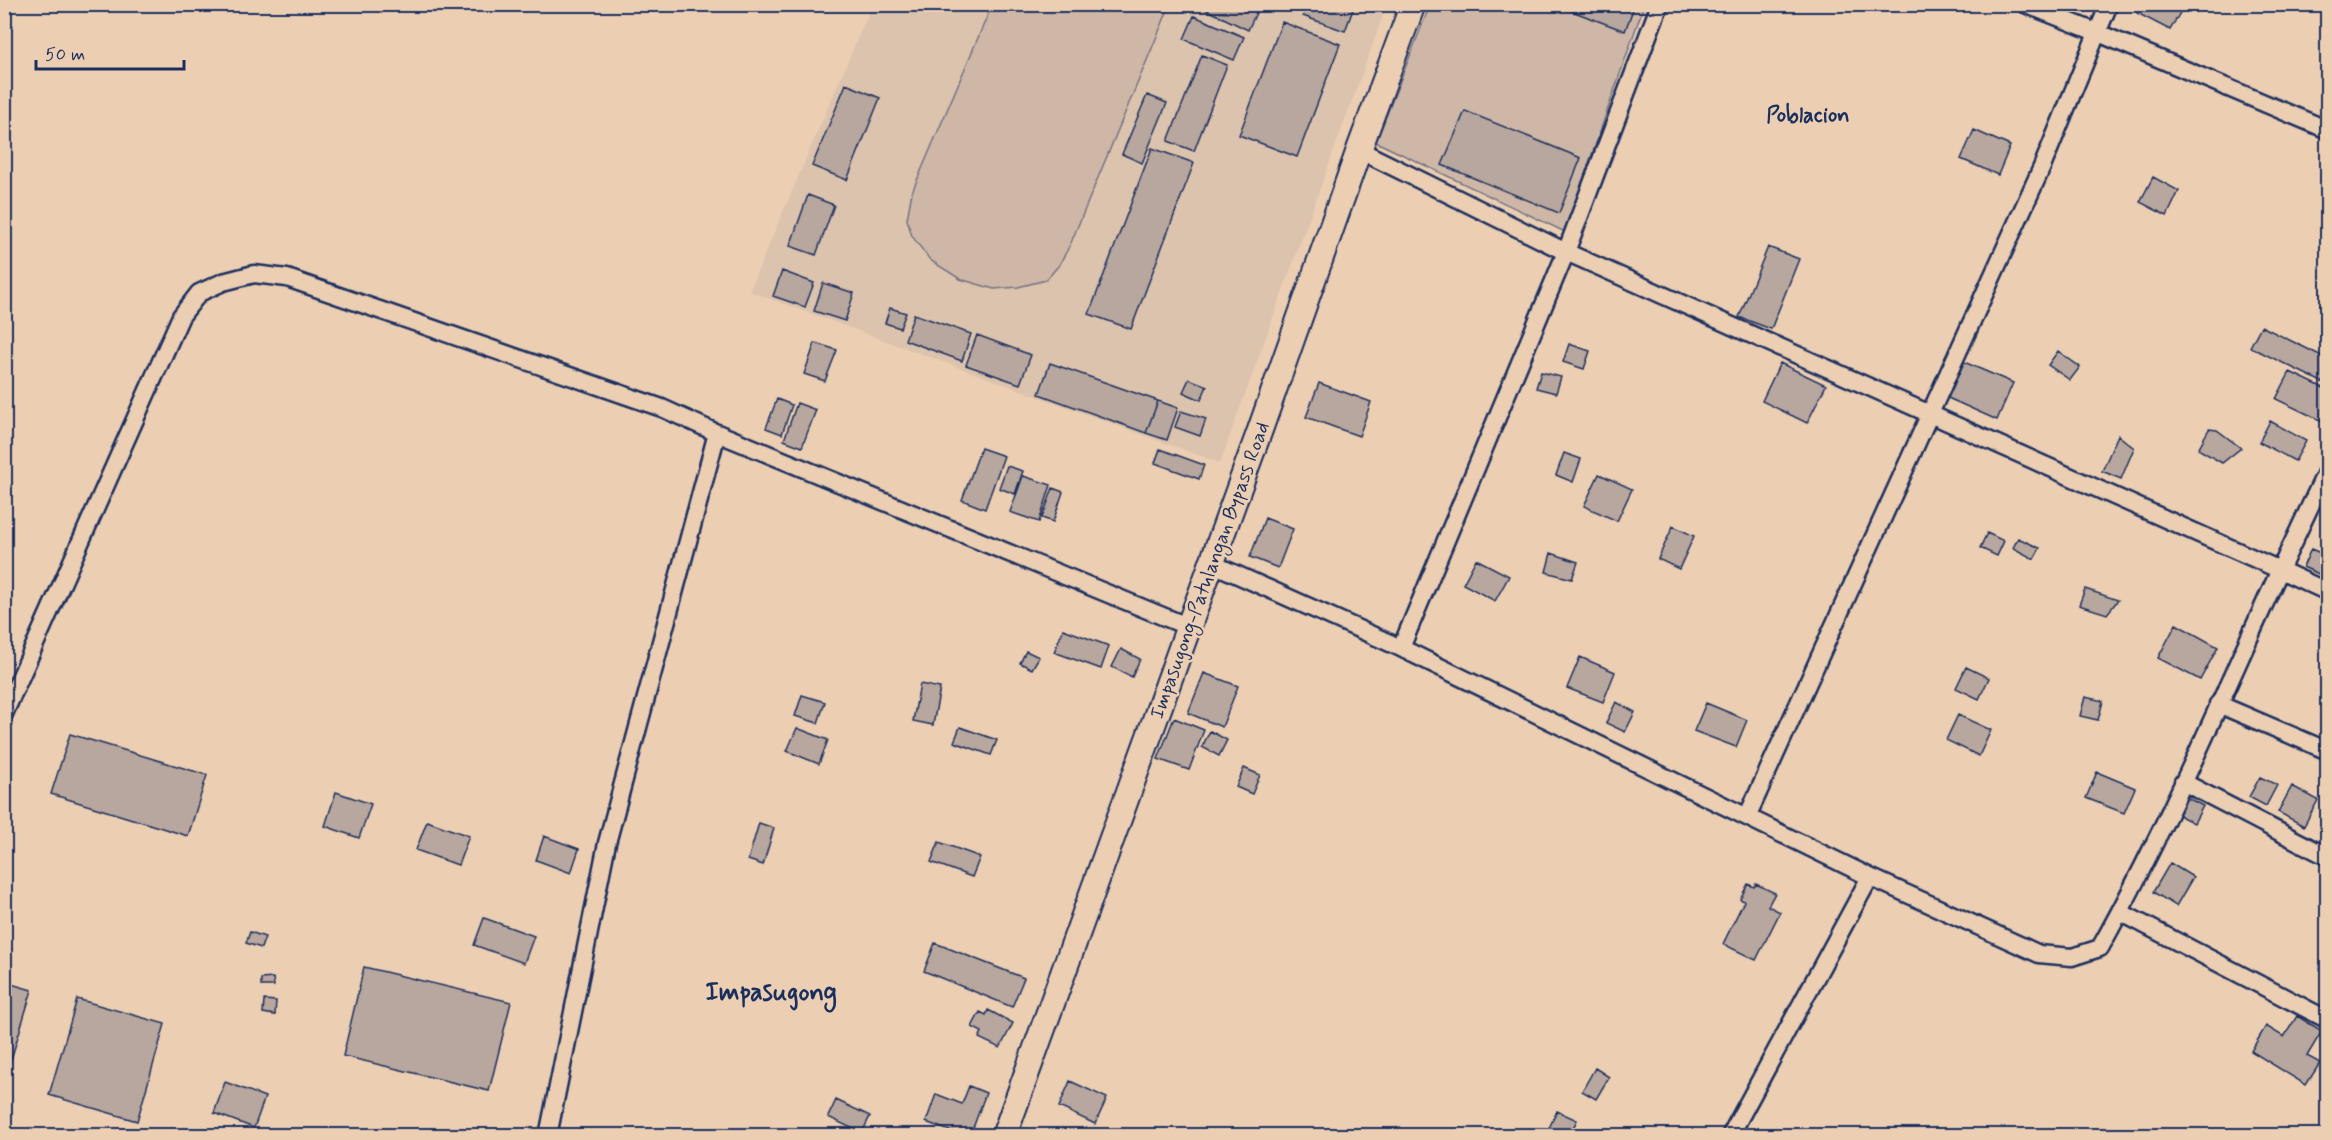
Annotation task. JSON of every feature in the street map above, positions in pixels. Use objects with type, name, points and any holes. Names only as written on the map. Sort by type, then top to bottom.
[{"type":"main road","name":"Impasugong-Patulangan Bypass Road","points":[[1004,1136],[1413,4]]},
{"type":"street","points":[[1401,648],[1566,252],[1660,4]]},
{"type":"street","points":[[2025,4],[2328,130]]},
{"type":"street","points":[[1747,817],[2042,166],[2109,4]]},
{"type":"street","points":[[1359,150],[1566,252],[1931,412],[2328,592]]},
{"type":"street","points":[[4,714],[181,316],[199,293],[223,282],[254,274],[287,278],[662,408],[717,433],[1189,627]]},
{"type":"street","points":[[548,1136],[607,843],[717,433]]},
{"type":"street","points":[[1211,563],[1401,648],[1870,877],[2039,954],[2072,957],[2100,948],[2120,912],[2183,782],[2328,468]]},
{"type":"street","points":[[2218,704],[2328,751]]},
{"type":"street","points":[[2183,782],[2328,857]]},
{"type":"street","points":[[1730,1136],[1870,877]]},
{"type":"street","points":[[2120,912],[2328,1020]]},
{"type":"shaded area","points":[[872,5],[1387,5],[1220,463],[749,291]]},
{"type":"shaded area","points":[[992,5],[1170,5],[1070,245],[1059,265],[1046,280],[1018,287],[994,289],[960,279],[930,260],[912,236],[907,219],[912,192]]},
{"type":"shaded area","points":[[1430,5],[1644,5],[1565,232],[1376,142]]},
{"type":"building","points":[[1204,4],[1260,4],[1248,30],[1203,8]]},
{"type":"building","points":[[1297,4],[1355,4],[1345,31],[1303,16],[1306,9]]},
{"type":"building","points":[[1553,4],[1635,4],[1625,31]]},
{"type":"building","points":[[2142,4],[2185,4],[2170,30],[2137,13]]},
{"type":"building","points":[[1194,16],[1244,37],[1234,60],[1184,39]]},
{"type":"building","points":[[1282,22],[1340,44],[1297,157],[1239,135]]},
{"type":"building","points":[[1202,55],[1227,65],[1194,151],[1168,141]]},
{"type":"building","points":[[846,84],[880,98],[847,180],[812,166]]},
{"type":"building","points":[[1147,95],[1167,103],[1142,163],[1122,154]]},
{"type":"building","points":[[1465,111],[1581,158],[1559,213],[1442,165]]},
{"type":"building","points":[[1974,130],[2010,146],[1998,175],[1961,159]]},
{"type":"building","points":[[1152,148],[1194,163],[1131,329],[1089,314]]},
{"type":"building","points":[[2153,177],[2179,191],[2167,216],[2140,202]]},
{"type":"building","points":[[808,195],[834,205],[816,255],[790,246]]},
{"type":"building","points":[[1768,247],[1799,259],[1771,329],[1739,317]]},
{"type":"building","points":[[782,271],[814,283],[805,307],[773,296]]},
{"type":"building","points":[[823,283],[854,293],[845,321],[814,311]]},
{"type":"building","points":[[890,308],[906,313],[900,328],[885,323]]},
{"type":"building","points":[[914,314],[971,334],[962,361],[905,340]]},
{"type":"building","points":[[2261,326],[2328,359],[2328,385],[2250,347]]},
{"type":"building","points":[[977,335],[1031,355],[1020,384],[966,365]]},
{"type":"building","points":[[815,343],[837,350],[825,381],[804,374]]},
{"type":"building","points":[[1569,344],[1590,351],[1584,369],[1563,362]]},
{"type":"building","points":[[2058,351],[2080,367],[2070,380],[2048,365]]},
{"type":"building","points":[[1964,362],[2013,383],[1997,420],[1948,398]]},
{"type":"building","points":[[1050,363],[1158,401],[1146,433],[1039,394]]},
{"type":"building","points":[[1780,363],[1826,385],[1807,423],[1762,401]]},
{"type":"building","points":[[1541,372],[1561,377],[1556,393],[1536,388]]},
{"type":"building","points":[[2290,372],[2328,390],[2328,411],[2322,421],[2276,399]]},
{"type":"building","points":[[1189,379],[1207,386],[1201,400],[1183,392]]},
{"type":"building","points":[[1319,383],[1371,402],[1359,436],[1306,417]]},
{"type":"building","points":[[777,399],[792,405],[782,434],[766,428]]},
{"type":"building","points":[[1158,401],[1178,408],[1167,440],[1146,433]]},
{"type":"building","points":[[797,403],[816,410],[802,447],[784,440]]},
{"type":"building","points":[[1181,411],[1206,419],[1200,436],[1175,427]]},
{"type":"building","points":[[2270,421],[2306,441],[2295,461],[2259,442]]},
{"type":"building","points":[[2209,429],[2217,430],[2241,448],[2222,463],[2198,449]]},
{"type":"building","points":[[2118,435],[2134,448],[2121,479],[2102,471]]},
{"type":"building","points":[[981,448],[1004,456],[985,509],[962,500]]},
{"type":"building","points":[[1160,449],[1204,465],[1199,479],[1155,463]]},
{"type":"building","points":[[1564,453],[1581,459],[1573,482],[1556,475]]},
{"type":"building","points":[[1007,466],[1023,471],[1015,494],[999,488]]},
{"type":"building","points":[[1599,474],[1632,489],[1617,521],[1584,506]]},
{"type":"building","points":[[1023,476],[1051,485],[1039,522],[1010,512]]},
{"type":"building","points":[[1053,488],[1063,492],[1053,522],[1042,518]]},
{"type":"building","points":[[1265,518],[1293,529],[1278,568],[1250,557]]},
{"type":"building","points":[[1673,526],[1694,536],[1679,569],[1658,559]]},
{"type":"building","points":[[1987,533],[2004,541],[1997,556],[1980,548]]},
{"type":"building","points":[[2018,538],[2040,548],[2034,559],[2013,548]]},
{"type":"building","points":[[2311,549],[2328,556],[2328,578],[2303,567]]},
{"type":"building","points":[[1551,553],[1578,562],[1572,579],[1546,572]]},
{"type":"building","points":[[1476,559],[1509,576],[1495,601],[1463,584]]},
{"type":"building","points":[[2085,589],[2118,600],[2107,614],[2079,605]]},
{"type":"building","points":[[2176,624],[2218,647],[2200,680],[2158,658]]},
{"type":"building","points":[[1063,629],[1109,646],[1101,669],[1054,652]]},
{"type":"building","points":[[1121,649],[1140,659],[1132,677],[1112,667]]},
{"type":"building","points":[[1026,651],[1039,657],[1032,669],[1020,663]]},
{"type":"building","points":[[1580,657],[1615,672],[1603,702],[1567,688]]},
{"type":"building","points":[[1966,667],[1989,678],[1979,699],[1956,688]]},
{"type":"building","points":[[1204,673],[1238,686],[1222,727],[1188,713]]},
{"type":"building","points":[[920,684],[940,688],[933,725],[913,721]]},
{"type":"building","points":[[802,695],[825,702],[818,723],[795,716]]},
{"type":"building","points":[[2085,697],[2103,701],[2098,720],[2080,716]]},
{"type":"building","points":[[1616,702],[1635,712],[1625,732],[1606,723]]},
{"type":"building","points":[[1706,703],[1747,720],[1736,747],[1694,731]]},
{"type":"building","points":[[1958,715],[1991,730],[1979,756],[1946,740]]},
{"type":"building","points":[[1174,718],[1204,730],[1189,770],[1158,759]]},
{"type":"building","points":[[960,727],[997,740],[991,755],[954,742]]},
{"type":"building","points":[[797,728],[828,740],[819,764],[787,751]]},
{"type":"building","points":[[1210,731],[1227,740],[1219,756],[1202,747]]},
{"type":"building","points":[[70,734],[207,775],[188,836],[51,794]]},
{"type":"building","points":[[1244,768],[1260,775],[1252,794],[1236,787]]},
{"type":"building","points":[[2097,772],[2135,788],[2124,813],[2086,798]]},
{"type":"building","points":[[2260,777],[2277,785],[2266,806],[2249,797]]},
{"type":"building","points":[[2292,786],[2318,800],[2304,826],[2278,812]]},
{"type":"building","points":[[336,792],[371,804],[359,838],[325,826]]},
{"type":"building","points":[[2186,797],[2203,806],[2194,823],[2176,814]]},
{"type":"building","points":[[427,821],[469,836],[458,865],[416,850]]},
{"type":"building","points":[[759,823],[774,828],[763,865],[748,860]]},
{"type":"building","points":[[544,836],[579,849],[571,873],[536,860]]},
{"type":"building","points":[[939,842],[980,857],[972,877],[931,862]]},
{"type":"building","points":[[2170,863],[2193,877],[2176,906],[2153,892]]},
{"type":"building","points":[[1748,884],[1754,887],[1756,884],[1775,893],[1768,906],[1780,912],[1756,960],[1723,944],[1744,901],[1740,899]]},
{"type":"building","points":[[484,918],[534,936],[524,963],[474,945]]},
{"type":"building","points":[[250,932],[265,937],[261,948],[246,943]]},
{"type":"building","points":[[935,943],[1024,978],[1012,1007],[924,971]]},
{"type":"building","points":[[364,967],[511,1002],[489,1091],[343,1056]]},
{"type":"building","points":[[273,978],[274,986],[261,986],[261,979]]},
{"type":"building","points":[[4,982],[32,990],[4,1083]]},
{"type":"building","points":[[77,999],[165,1024],[137,1121],[49,1095]]},
{"type":"building","points":[[264,1000],[276,1001],[275,1015],[263,1013]]},
{"type":"building","points":[[988,1010],[1013,1023],[1000,1048],[979,1038],[982,1032],[972,1027],[980,1012],[986,1015]]},
{"type":"building","points":[[2297,1016],[2322,1031],[2307,1056],[2320,1063],[2306,1085],[2251,1051],[2266,1026],[2284,1037]]},
{"type":"building","points":[[1595,1068],[1609,1077],[1596,1099],[1582,1091]]},
{"type":"building","points":[[1070,1081],[1107,1098],[1095,1124],[1059,1107]]},
{"type":"building","points":[[225,1082],[265,1097],[254,1128],[214,1113]]},
{"type":"building","points":[[969,1086],[986,1093],[970,1136],[963,1136],[926,1122],[936,1094],[962,1104]]},
{"type":"building","points":[[836,1100],[870,1116],[862,1133],[828,1117]]},
{"type":"building","points":[[1557,1111],[1577,1120],[1569,1136],[1549,1128]]},
{"type":"district","name":"Poblacion","points":[[1808,114]]},
{"type":"district","name":"Impasugong","points":[[771,991]]}]
